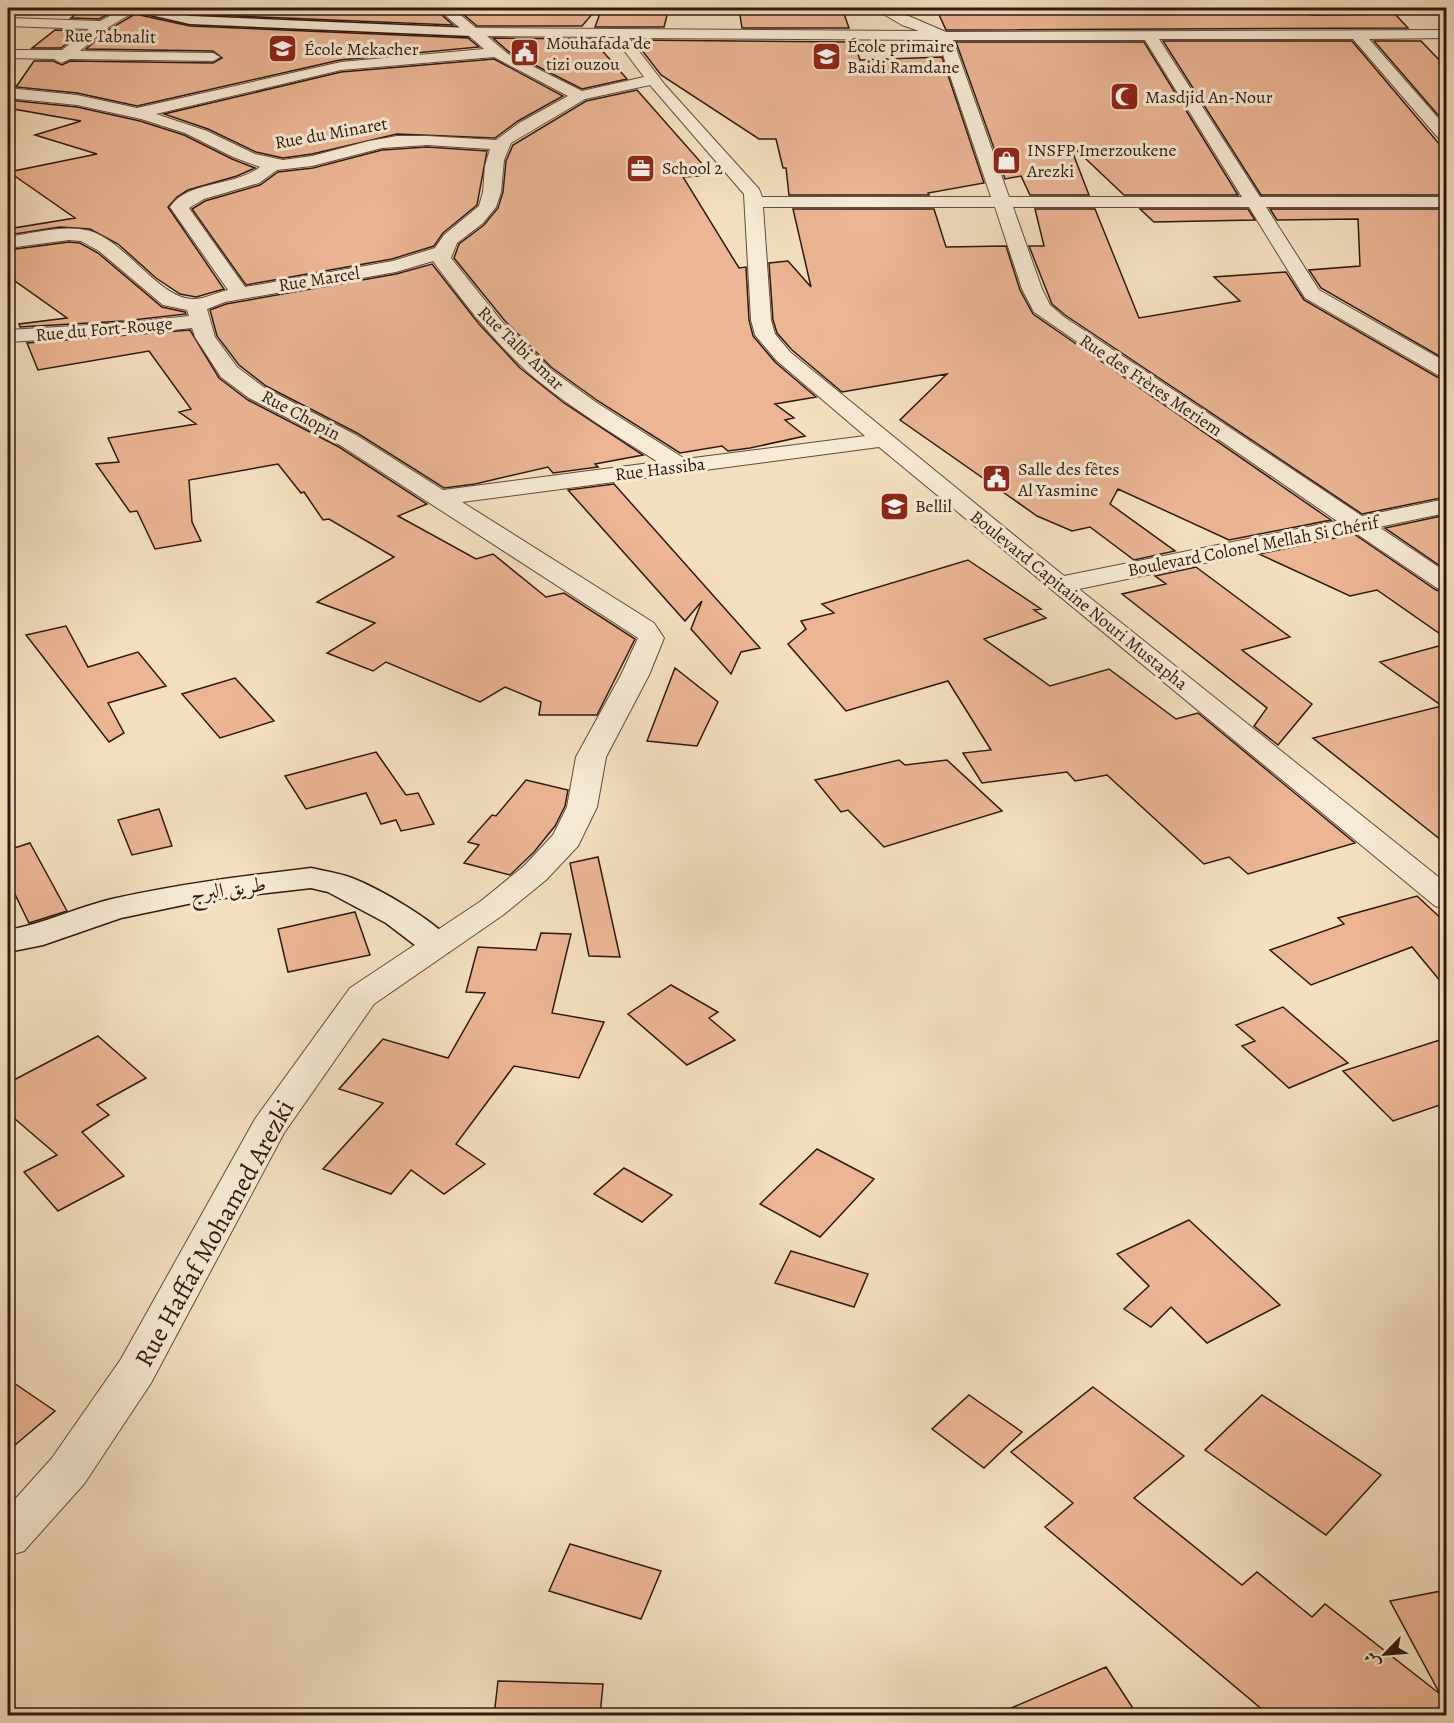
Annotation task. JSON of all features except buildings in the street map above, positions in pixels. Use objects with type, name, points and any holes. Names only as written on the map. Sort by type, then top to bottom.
[{"type":"street","points":[[42,83],[66,54],[102,25],[136,8],[190,20],[471,32],[944,36],[1446,34]]},
{"type":"street","points":[[444,8],[497,52],[580,96]]},
{"type":"street","points":[[460,8],[489,32]]},
{"type":"street","points":[[880,8],[907,22],[944,36]]},
{"type":"street","points":[[8,22],[102,25]]},
{"type":"street","name":"Boulevard Capitaine Nouri Mustapha","points":[[619,34],[654,79],[747,183],[753,193],[760,320],[765,335],[783,356],[1059,585],[1446,899]]},
{"type":"street","points":[[1357,34],[1446,137]]},
{"type":"street","points":[[1149,35],[1312,294],[1446,370]]},
{"type":"street","name":"Rue des Frères Meriem","points":[[944,36],[1041,308],[1446,583]]},
{"type":"street","points":[[137,113],[341,66],[497,52]]},
{"type":"street","name":"Rue Tabnalit","points":[[8,54],[213,57]]},
{"type":"street","points":[[442,252],[451,239],[478,218],[487,207],[493,195],[494,165],[501,145],[523,127],[580,96],[654,79]]},
{"type":"street","name":"Rue du Minaret","points":[[8,93],[42,83],[192,130],[249,159],[273,164],[335,156],[383,143],[413,140],[501,145]]},
{"type":"street","points":[[240,293],[179,207],[195,198],[261,176],[268,172],[273,164]]},
{"type":"street","points":[[754,202],[1446,202]]},
{"type":"street","points":[[8,242],[69,234],[93,239],[142,276],[170,301],[198,314]]},
{"type":"street","name":"Rue Marcel","points":[[198,314],[220,297],[418,261],[442,252]]},
{"type":"street","name":"Rue Talbi Amar","points":[[442,252],[441,258],[468,294],[507,339],[560,388],[680,466]]},
{"type":"street","name":"Rue du Fort-Rouge","points":[[8,336],[124,329],[198,314]]},
{"type":"street","name":"Rue Chopin","points":[[198,314],[205,337],[229,372],[257,393],[348,440],[645,629],[651,638],[635,675],[591,757],[582,807],[567,839],[535,873],[492,908],[436,945]]},
{"type":"street","name":"Rue Hassiba","points":[[436,498],[884,440]]},
{"type":"street","name":"Boulevard Colonel Mellah Si Chérif","points":[[1059,585],[1446,506]]},
{"type":"street","name":"طريق البرج","points":[[8,941],[31,937],[113,909],[207,890],[310,878],[340,885],[398,916],[436,945]]},
{"type":"street","name":"Rue Haffaf Mohamed Arezki","points":[[8,1538],[68,1471],[136,1371],[268,1128],[327,1043],[362,996],[436,945]]},
{"type":"place","name":"École Mekacher","points":[[283,49]]},
{"type":"place","name":"Mouhafada de tizi ouzou","points":[[525,53]]},
{"type":"place","name":"École primaire Baidi Ramdane","points":[[826,56]]},
{"type":"place","name":"Masdjid An-Nour","points":[[1124,97]]},
{"type":"place","name":"INSFP Imerzoukene Arezki","points":[[1006,160]]},
{"type":"place","name":"School 2","points":[[641,168]]},
{"type":"place","name":"Salle des fêtes Al Yasmine","points":[[997,479]]},
{"type":"place","name":"Bellil","points":[[894,506]]}]
